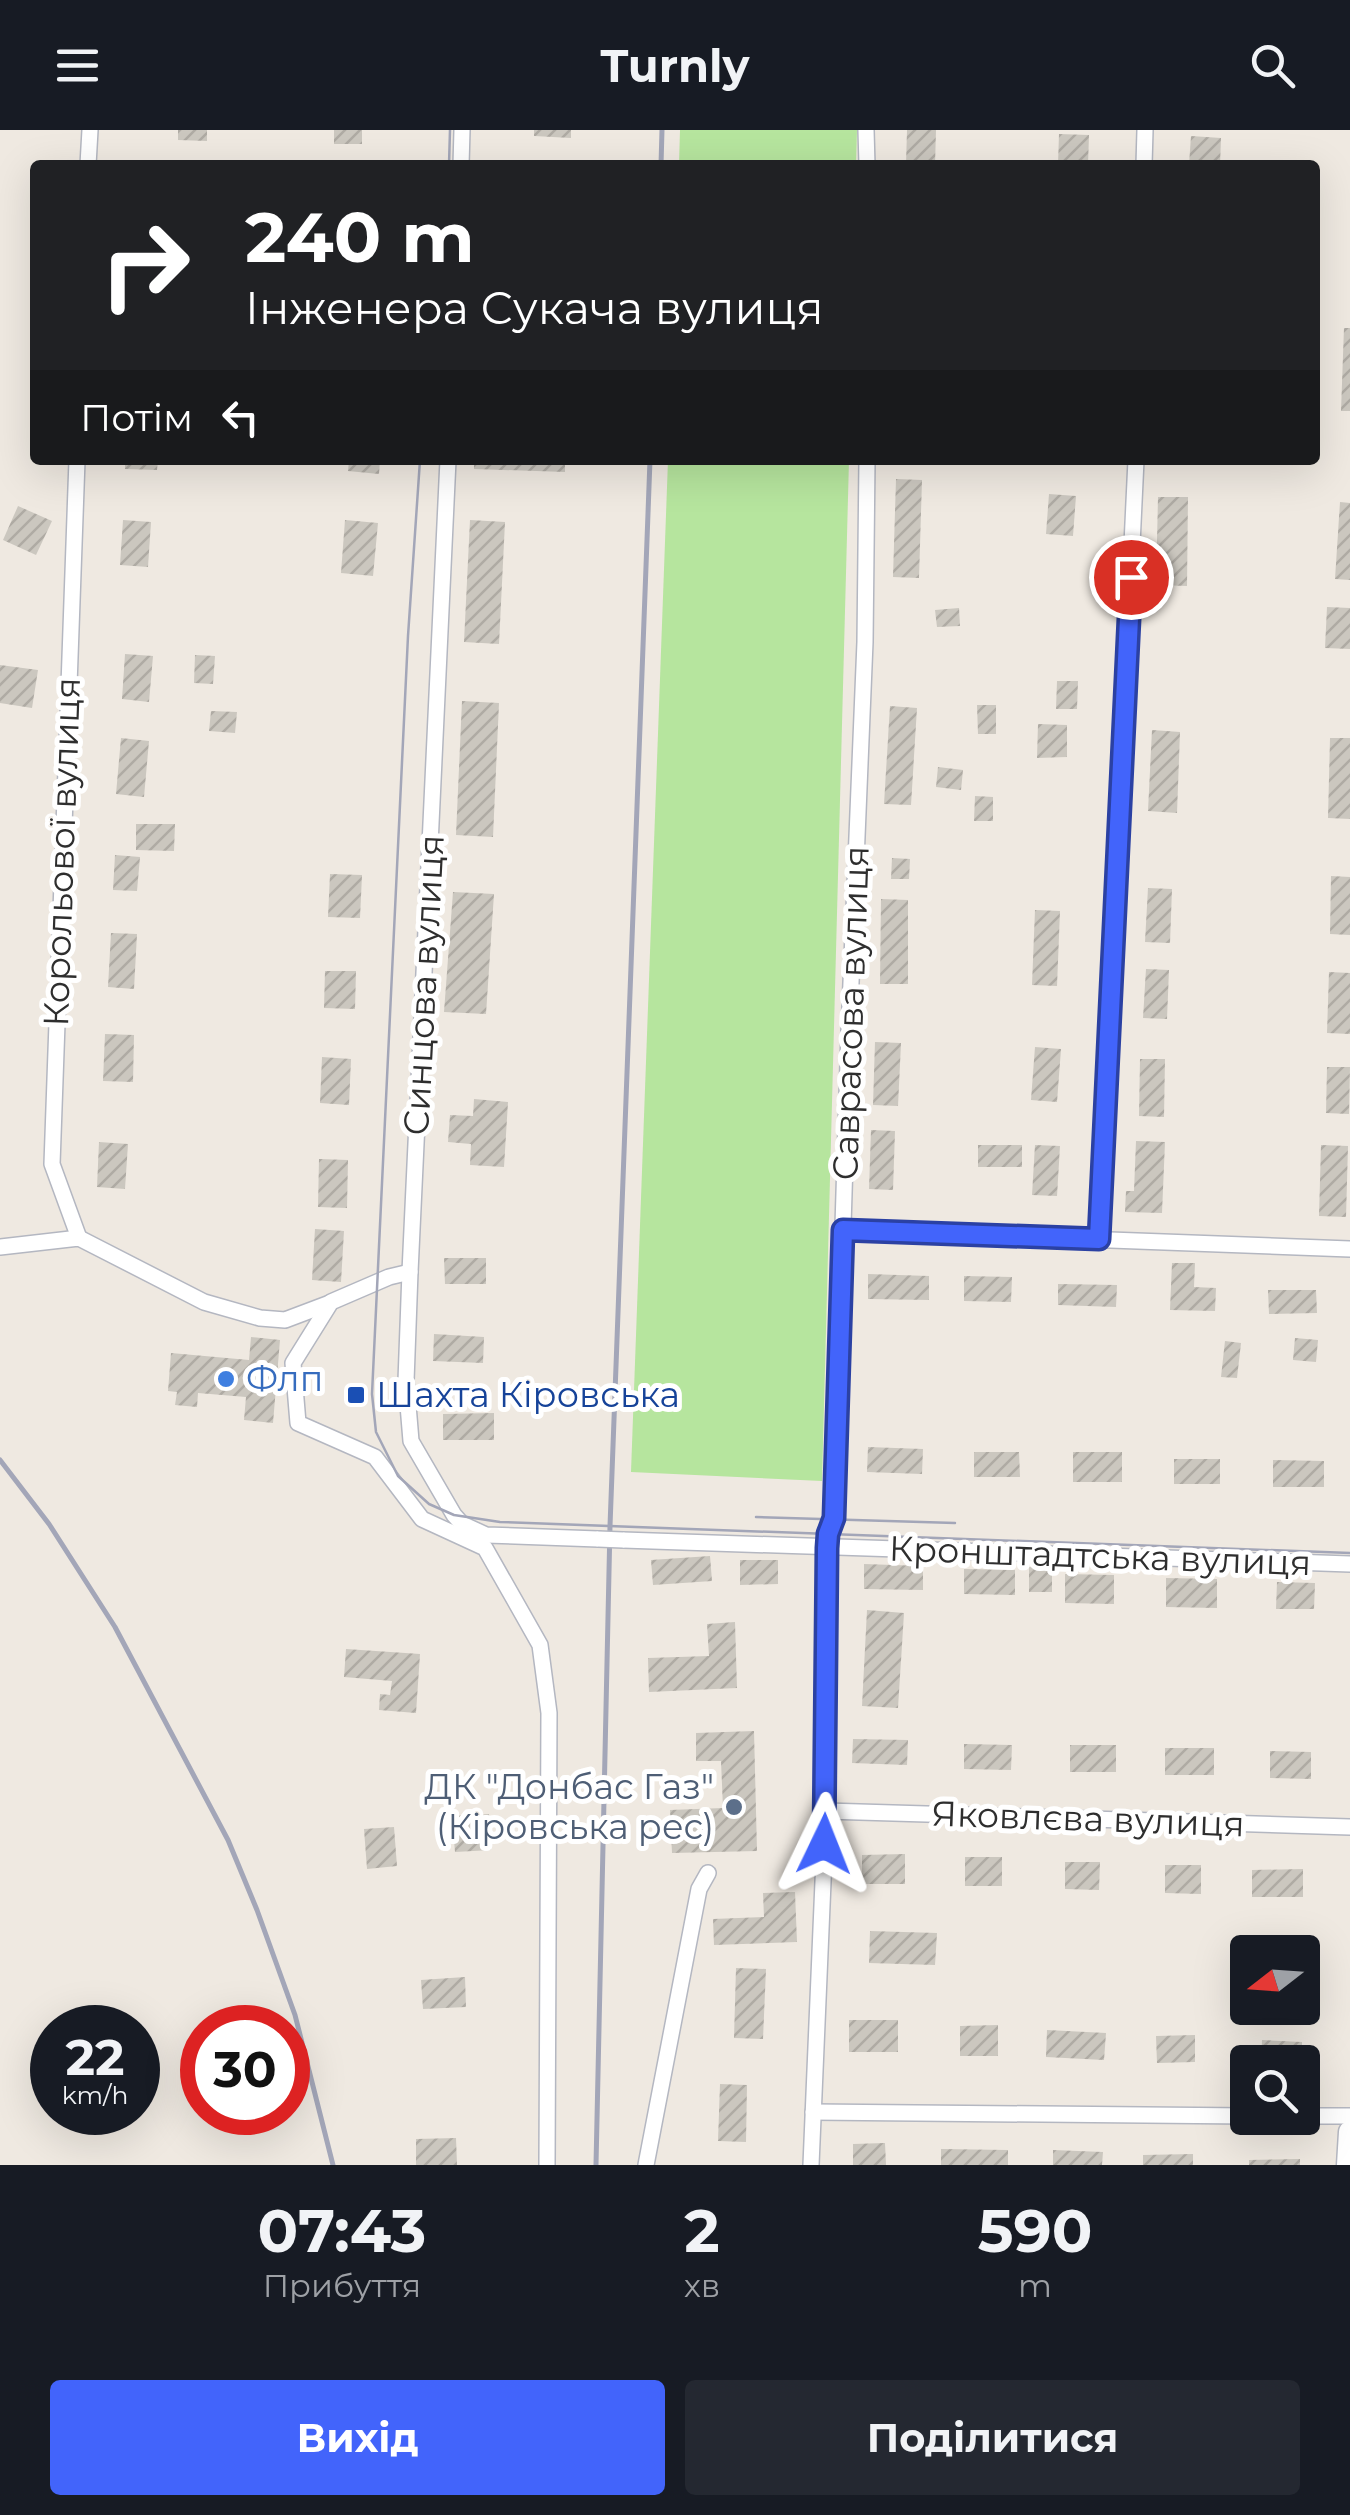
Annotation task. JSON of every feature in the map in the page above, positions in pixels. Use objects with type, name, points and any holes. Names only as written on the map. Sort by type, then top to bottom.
[{"type":"main road","points":[[1348,2165],[1350,2132]]},
{"type":"street","points":[[88,160],[90,130]]},
{"type":"street","points":[[461,160],[462,130]]},
{"type":"street","points":[[866,130],[867,160]]},
{"type":"street","points":[[1144,160],[1145,130]]},
{"type":"street","name":"Корольової вулиця","points":[[76,465],[52,1164],[79,1238]]},
{"type":"street","name":"Синцова вулиця","points":[[445,1500],[411,1442],[406,1381],[448,465]]},
{"type":"street","name":"Саврасова вулиця","points":[[811,2165],[826,1811],[827,1548],[834,1518],[867,465]]},
{"type":"street","points":[[1099,1239],[1136,465]]},
{"type":"street","points":[[843,1230],[1350,1249]]},
{"type":"street","points":[[0,1247],[79,1238],[204,1302],[260,1318],[286,1320],[410,1272]]},
{"type":"street","points":[[331,1302],[293,1363],[298,1423],[375,1456],[422,1518],[485,1548],[540,1645],[550,1713],[547,2165]]},
{"type":"street","name":"Кронштадтська вулиця","points":[[445,1500],[462,1524],[486,1534],[1350,1564]]},
{"type":"street","name":"Яковлєва вулиця","points":[[826,1811],[1350,1827]]},
{"type":"street","points":[[646,2165],[699,1889],[708,1873]]},
{"type":"street","points":[[813,2112],[1230,2116]]},
{"type":"street","points":[[1320,2116],[1350,2116]]},
{"type":"green space","points":[[680,130],[857,130],[856,160],[679,160]]},
{"type":"green space","points":[[668,465],[849,465],[822,1481],[631,1472]]},
{"type":"building","points":[[178,130],[207,130],[207,141],[178,140]]},
{"type":"building","points":[[334,130],[362,130],[362,144],[334,144]]},
{"type":"building","points":[[534,130],[571,130],[571,138],[534,136]]},
{"type":"building","points":[[907,130],[936,130],[935,160],[906,160]]},
{"type":"building","points":[[1059,134],[1089,135],[1088,160],[1058,160]]},
{"type":"building","points":[[1191,136],[1221,138],[1220,160],[1189,160]]},
{"type":"building","points":[[1344,328],[1350,328],[1350,411],[1341,411]]},
{"type":"building","points":[[125,465],[158,465],[157,470],[125,469]]},
{"type":"building","points":[[349,465],[380,465],[379,474],[348,471]]},
{"type":"building","points":[[474,465],[565,465],[565,472],[474,469]]},
{"type":"building","points":[[896,479],[922,480],[919,578],[893,577]]},
{"type":"building","points":[[1049,494],[1076,496],[1073,536],[1046,534]]},
{"type":"building","points":[[1158,497],[1188,497],[1187,586],[1156,585]]},
{"type":"building","points":[[1340,502],[1350,503],[1350,580],[1335,579]]},
{"type":"building","points":[[18,506],[52,521],[36,555],[3,540]]},
{"type":"building","points":[[123,520],[151,522],[148,567],[120,565]]},
{"type":"building","points":[[345,520],[378,523],[373,576],[341,573]]},
{"type":"building","points":[[470,520],[505,522],[499,644],[464,642]]},
{"type":"building","points":[[1327,607],[1350,608],[1350,649],[1325,648]]},
{"type":"building","points":[[959,608],[960,626],[937,627],[935,610]]},
{"type":"building","points":[[125,654],[153,656],[149,702],[122,699]]},
{"type":"building","points":[[195,655],[215,656],[213,684],[194,683]]},
{"type":"building","points":[[0,665],[38,670],[32,708],[0,703]]},
{"type":"building","points":[[1057,681],[1078,681],[1077,709],[1056,709]]},
{"type":"building","points":[[462,701],[499,703],[493,837],[456,835]]},
{"type":"building","points":[[977,705],[996,705],[996,734],[978,734]]},
{"type":"building","points":[[890,706],[917,708],[911,805],[884,804]]},
{"type":"building","points":[[211,711],[237,712],[235,733],[209,731]]},
{"type":"building","points":[[1038,724],[1067,725],[1067,757],[1037,758]]},
{"type":"building","points":[[1152,730],[1180,732],[1177,813],[1148,811]]},
{"type":"building","points":[[121,738],[149,741],[144,797],[116,794]]},
{"type":"building","points":[[1330,738],[1350,738],[1350,819],[1328,818]]},
{"type":"building","points":[[938,767],[963,770],[961,790],[936,787]]},
{"type":"building","points":[[975,796],[993,797],[993,821],[974,821]]},
{"type":"building","points":[[136,824],[175,824],[174,851],[136,850]]},
{"type":"building","points":[[115,855],[140,857],[137,891],[113,890]]},
{"type":"building","points":[[892,858],[910,859],[909,879],[891,879]]},
{"type":"building","points":[[330,874],[362,875],[360,918],[328,917]]},
{"type":"building","points":[[1331,876],[1350,877],[1350,935],[1330,934]]},
{"type":"building","points":[[1148,888],[1172,889],[1170,943],[1145,942]]},
{"type":"building","points":[[453,892],[494,894],[486,1014],[444,1012]]},
{"type":"building","points":[[881,899],[908,900],[908,984],[880,984]]},
{"type":"building","points":[[1035,910],[1060,911],[1057,986],[1032,985]]},
{"type":"building","points":[[111,933],[137,934],[134,989],[108,987]]},
{"type":"building","points":[[1146,969],[1169,970],[1167,1019],[1143,1018]]},
{"type":"building","points":[[325,971],[356,971],[355,1009],[324,1008]]},
{"type":"building","points":[[1329,972],[1350,973],[1350,1034],[1327,1033]]},
{"type":"building","points":[[105,1034],[134,1035],[133,1082],[103,1081]]},
{"type":"building","points":[[875,1042],[901,1043],[898,1106],[873,1105]]},
{"type":"building","points":[[1035,1047],[1061,1049],[1057,1102],[1031,1100]]},
{"type":"building","points":[[322,1057],[351,1059],[349,1105],[320,1103]]},
{"type":"building","points":[[1140,1059],[1165,1059],[1164,1117],[1139,1116]]},
{"type":"building","points":[[1327,1067],[1350,1067],[1349,1114],[1326,1113]]},
{"type":"building","points":[[474,1099],[508,1102],[504,1167],[470,1165],[471,1144],[448,1142],[450,1115],[473,1116]]},
{"type":"building","points":[[871,1130],[895,1131],[893,1190],[869,1189]]},
{"type":"building","points":[[1136,1141],[1165,1142],[1162,1213],[1125,1212],[1126,1191],[1134,1191]]},
{"type":"building","points":[[99,1142],[128,1144],[125,1189],[97,1187]]},
{"type":"building","points":[[978,1145],[1022,1145],[1022,1167],[978,1167]]},
{"type":"building","points":[[1035,1145],[1060,1146],[1057,1196],[1032,1195]]},
{"type":"building","points":[[1321,1145],[1348,1146],[1346,1217],[1319,1216]]},
{"type":"building","points":[[319,1159],[348,1160],[347,1208],[318,1207]]},
{"type":"building","points":[[315,1229],[344,1231],[341,1282],[312,1280]]},
{"type":"building","points":[[444,1258],[486,1258],[486,1284],[445,1284]]},
{"type":"building","points":[[1172,1263],[1195,1263],[1194,1287],[1216,1288],[1215,1311],[1170,1310]]},
{"type":"building","points":[[868,1274],[929,1276],[929,1300],[868,1299]]},
{"type":"building","points":[[964,1276],[1012,1277],[1011,1302],[964,1301]]},
{"type":"building","points":[[1058,1284],[1117,1285],[1116,1307],[1058,1305]]},
{"type":"building","points":[[1268,1290],[1316,1290],[1317,1313],[1269,1314]]},
{"type":"building","points":[[434,1334],[484,1337],[483,1363],[433,1361]]},
{"type":"building","points":[[251,1337],[280,1340],[273,1423],[244,1420],[246,1397],[198,1393],[197,1407],[175,1405],[177,1392],[168,1391],[171,1353],[249,1360]]},
{"type":"building","points":[[1295,1338],[1318,1340],[1316,1362],[1293,1360]]},
{"type":"building","points":[[1225,1341],[1241,1343],[1237,1378],[1221,1377]]},
{"type":"building","points":[[494,1413],[494,1440],[443,1440],[443,1414]]},
{"type":"building","points":[[868,1447],[923,1449],[922,1474],[867,1472]]},
{"type":"building","points":[[974,1452],[1019,1452],[1020,1477],[974,1477]]},
{"type":"building","points":[[1073,1452],[1122,1452],[1122,1482],[1073,1482]]},
{"type":"building","points":[[1174,1459],[1220,1459],[1220,1484],[1174,1484]]},
{"type":"building","points":[[1273,1460],[1324,1461],[1324,1487],[1273,1487]]},
{"type":"building","points":[[710,1556],[712,1581],[653,1585],[651,1560]]},
{"type":"building","points":[[740,1560],[778,1560],[778,1584],[740,1585]]},
{"type":"building","points":[[864,1564],[923,1566],[923,1590],[864,1589]]},
{"type":"building","points":[[1029,1567],[1052,1568],[1052,1592],[1029,1592]]},
{"type":"building","points":[[964,1569],[1015,1570],[1015,1595],[964,1594]]},
{"type":"building","points":[[1065,1574],[1114,1575],[1114,1604],[1065,1603]]},
{"type":"building","points":[[1166,1578],[1217,1579],[1217,1608],[1166,1607]]},
{"type":"building","points":[[1277,1582],[1315,1583],[1314,1609],[1276,1609]]},
{"type":"building","points":[[867,1610],[904,1613],[898,1708],[862,1706]]},
{"type":"building","points":[[735,1622],[737,1688],[649,1692],[648,1658],[709,1656],[707,1624]]},
{"type":"building","points":[[346,1649],[420,1654],[416,1713],[379,1710],[380,1694],[390,1695],[392,1681],[344,1677]]},
{"type":"building","points":[[754,1731],[757,1851],[672,1853],[670,1810],[723,1808],[721,1761],[696,1761],[696,1733]]},
{"type":"building","points":[[853,1739],[908,1740],[907,1765],[852,1763]]},
{"type":"building","points":[[964,1744],[1012,1745],[1011,1770],[964,1769]]},
{"type":"building","points":[[1070,1745],[1116,1745],[1116,1772],[1070,1772]]},
{"type":"building","points":[[1165,1748],[1214,1748],[1214,1775],[1165,1775]]},
{"type":"building","points":[[1270,1751],[1311,1752],[1311,1779],[1270,1778]]},
{"type":"building","points":[[489,1814],[491,1850],[455,1852],[452,1816]]},
{"type":"building","points":[[394,1827],[397,1866],[367,1869],[364,1829]]},
{"type":"building","points":[[905,1854],[905,1884],[862,1884],[862,1855]]},
{"type":"building","points":[[965,1857],[1002,1857],[1002,1886],[965,1886]]},
{"type":"building","points":[[1065,1862],[1100,1862],[1099,1890],[1065,1889]]},
{"type":"building","points":[[1165,1865],[1201,1865],[1201,1894],[1165,1893]]},
{"type":"building","points":[[1303,1869],[1303,1897],[1252,1897],[1252,1870]]},
{"type":"building","points":[[795,1892],[797,1942],[714,1945],[713,1919],[764,1917],[763,1893]]},
{"type":"building","points":[[870,1931],[937,1933],[935,1965],[869,1963]]},
{"type":"building","points":[[736,1968],[766,1969],[763,2039],[734,2038]]},
{"type":"building","points":[[465,1977],[466,2007],[423,2009],[421,1980]]},
{"type":"building","points":[[849,2020],[898,2020],[898,2052],[849,2052]]},
{"type":"building","points":[[998,2025],[998,2056],[960,2056],[960,2026]]},
{"type":"building","points":[[1047,2030],[1106,2033],[1104,2060],[1046,2057]]},
{"type":"building","points":[[1195,2035],[1195,2062],[1157,2063],[1156,2036]]},
{"type":"building","points":[[1262,2040],[1302,2042],[1302,2045],[1262,2045]]},
{"type":"building","points":[[720,2084],[747,2085],[746,2142],[718,2141]]},
{"type":"building","points":[[456,2138],[457,2165],[416,2165],[416,2139]]},
{"type":"building","points":[[885,2143],[886,2165],[853,2165],[853,2144]]},
{"type":"building","points":[[941,2149],[1008,2150],[1008,2165],[941,2165]]},
{"type":"building","points":[[1053,2150],[1103,2152],[1102,2165],[1053,2165]]},
{"type":"building","points":[[1193,2154],[1193,2165],[1143,2165],[1143,2155]]},
{"type":"building","points":[[1300,2159],[1300,2165],[1249,2165],[1249,2160]]},
{"type":"tram line","points":[[449,160],[450,130]]},
{"type":"tram line","points":[[420,465],[372,1394],[376,1432],[398,1476],[429,1504],[454,1515],[500,1522],[1350,1553]]},
{"type":"tram line","points":[[756,1517],[955,1523]]},
{"type":"railway","points":[[661,160],[662,130]]},
{"type":"railway","points":[[596,2165],[610,1526],[650,465]]},
{"type":"railway","points":[[0,1460],[49,1524],[115,1627],[228,1840],[295,2015],[333,2165]]},
{"type":"place","name":"Флп","points":[[226,1379]]},
{"type":"place","name":"Шахта Кіровська","points":[[356,1395]]},
{"type":"place","name":"ДК \"Донбас Газ\" (Кіровська рес)","points":[[734,1807]]},
{"type":"route","points":[[824,1844],[827,1548],[834,1518],[843,1230],[1099,1239],[1131,577]]}]
